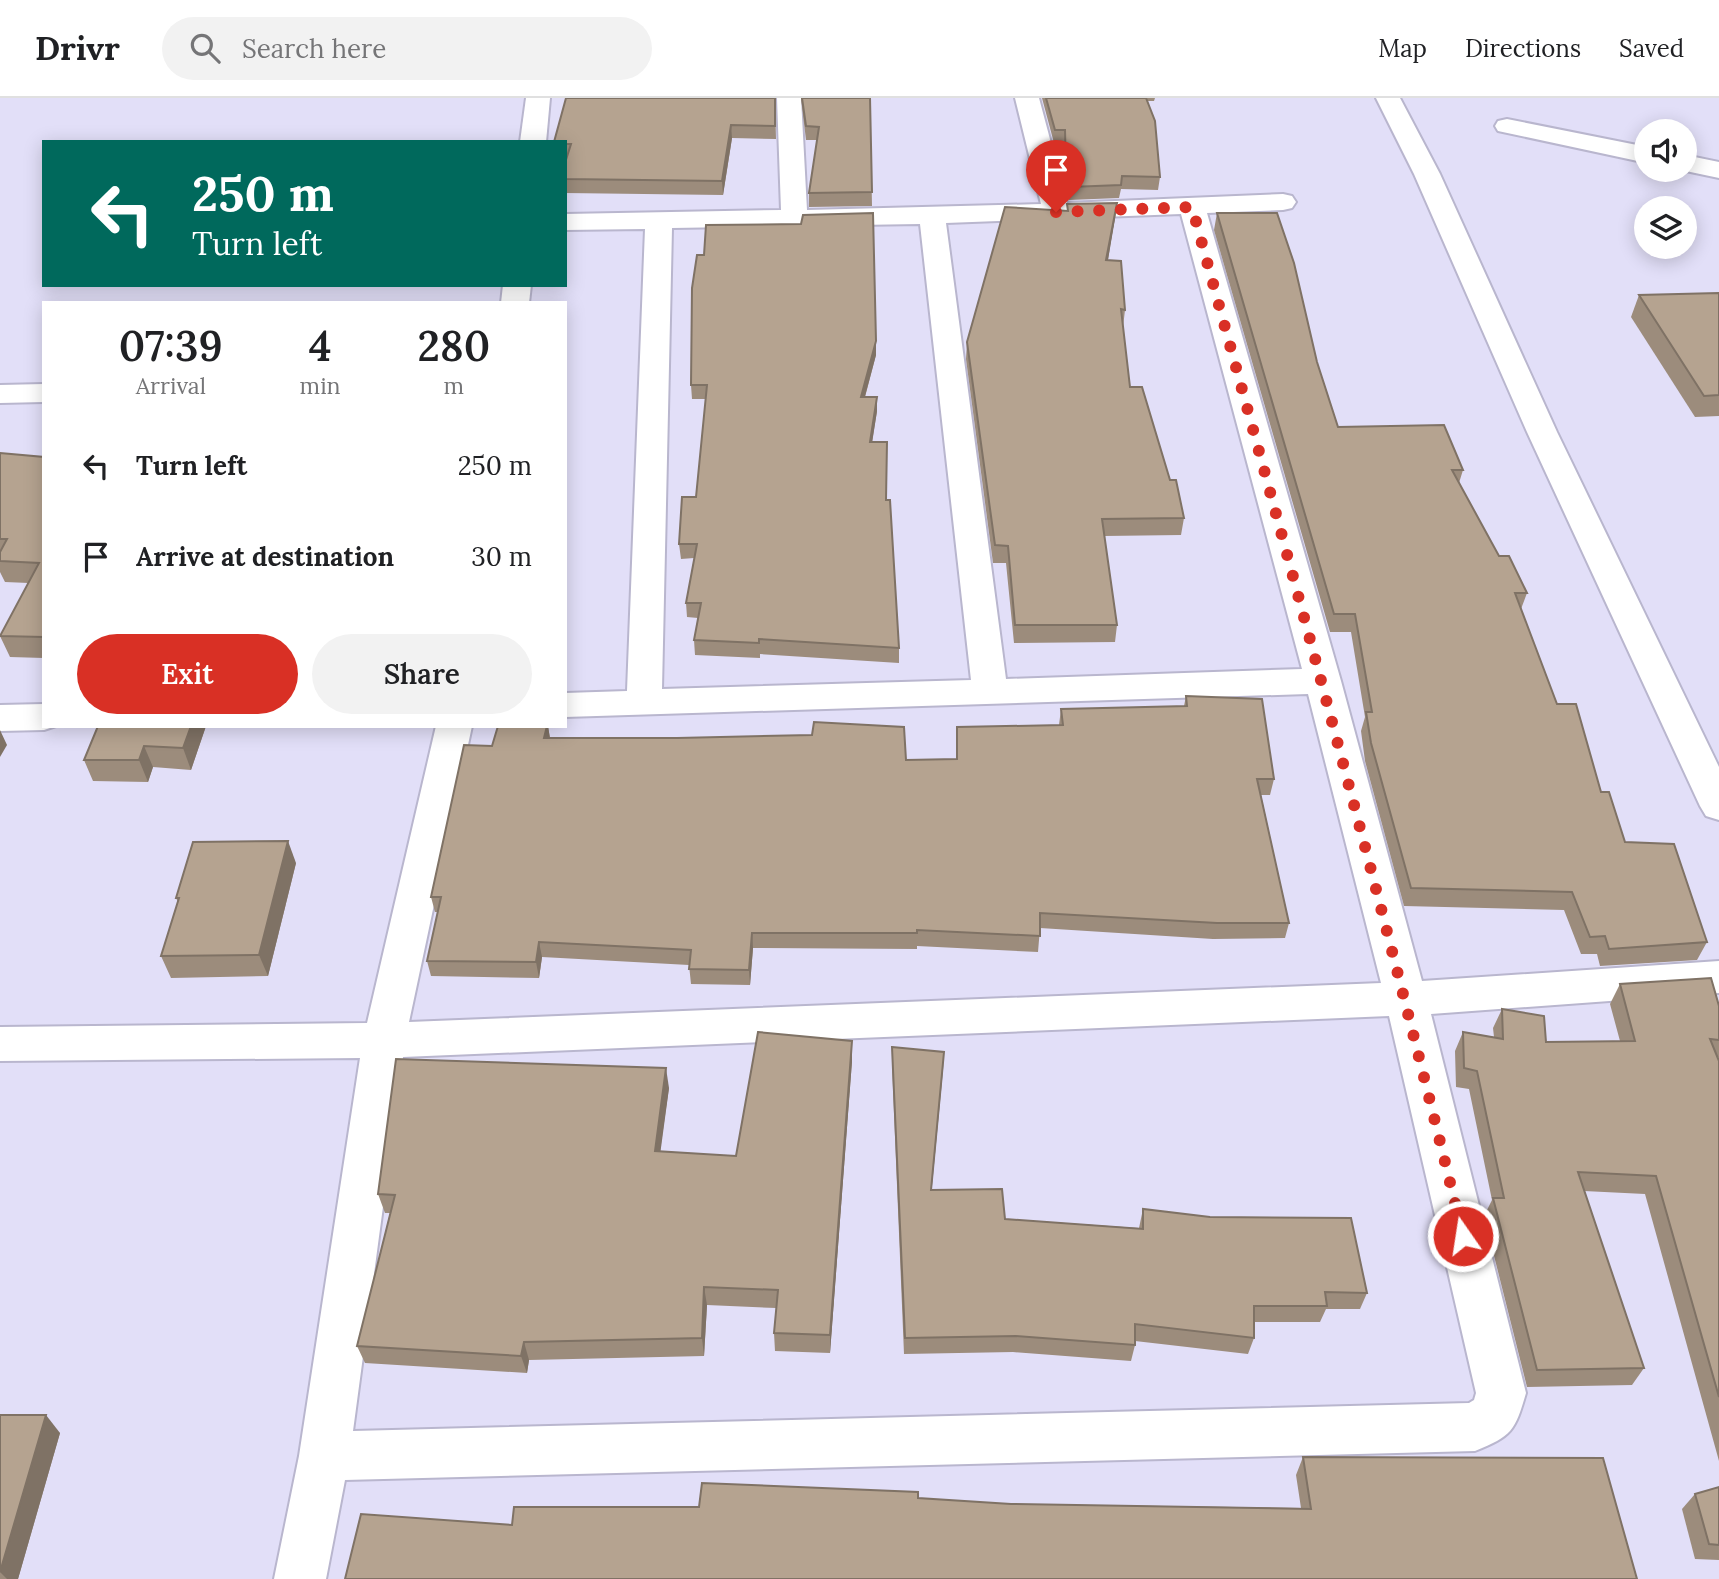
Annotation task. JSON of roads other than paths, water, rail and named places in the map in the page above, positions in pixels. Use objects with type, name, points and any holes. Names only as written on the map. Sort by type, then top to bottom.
[{"type":"street","points":[[533,140],[538,98]]},
{"type":"street","points":[[789,98],[794,216]]},
{"type":"street","points":[[1027,98],[1056,212]]},
{"type":"street","points":[[1388,98],[1427,174],[1548,444],[1719,806]]},
{"type":"street","points":[[1507,126],[1634,152]]},
{"type":"street","points":[[1697,165],[1719,170]]},
{"type":"street","points":[[567,222],[794,216],[932,216],[1283,202]]},
{"type":"street","points":[[324,1456],[1475,1427],[1495,1415],[1501,1393],[1406,999],[1323,681],[1192,207]]},
{"type":"street","points":[[932,216],[990,690]]},
{"type":"street","points":[[644,702],[659,220]]},
{"type":"street","points":[[0,394],[42,393]]},
{"type":"street","points":[[567,705],[1323,681]]},
{"type":"street","points":[[0,718],[42,717]]},
{"type":"street","points":[[300,1579],[324,1456],[384,1040],[454,728]]},
{"type":"street","points":[[0,1044],[384,1040],[1406,999],[1719,977]]}]
